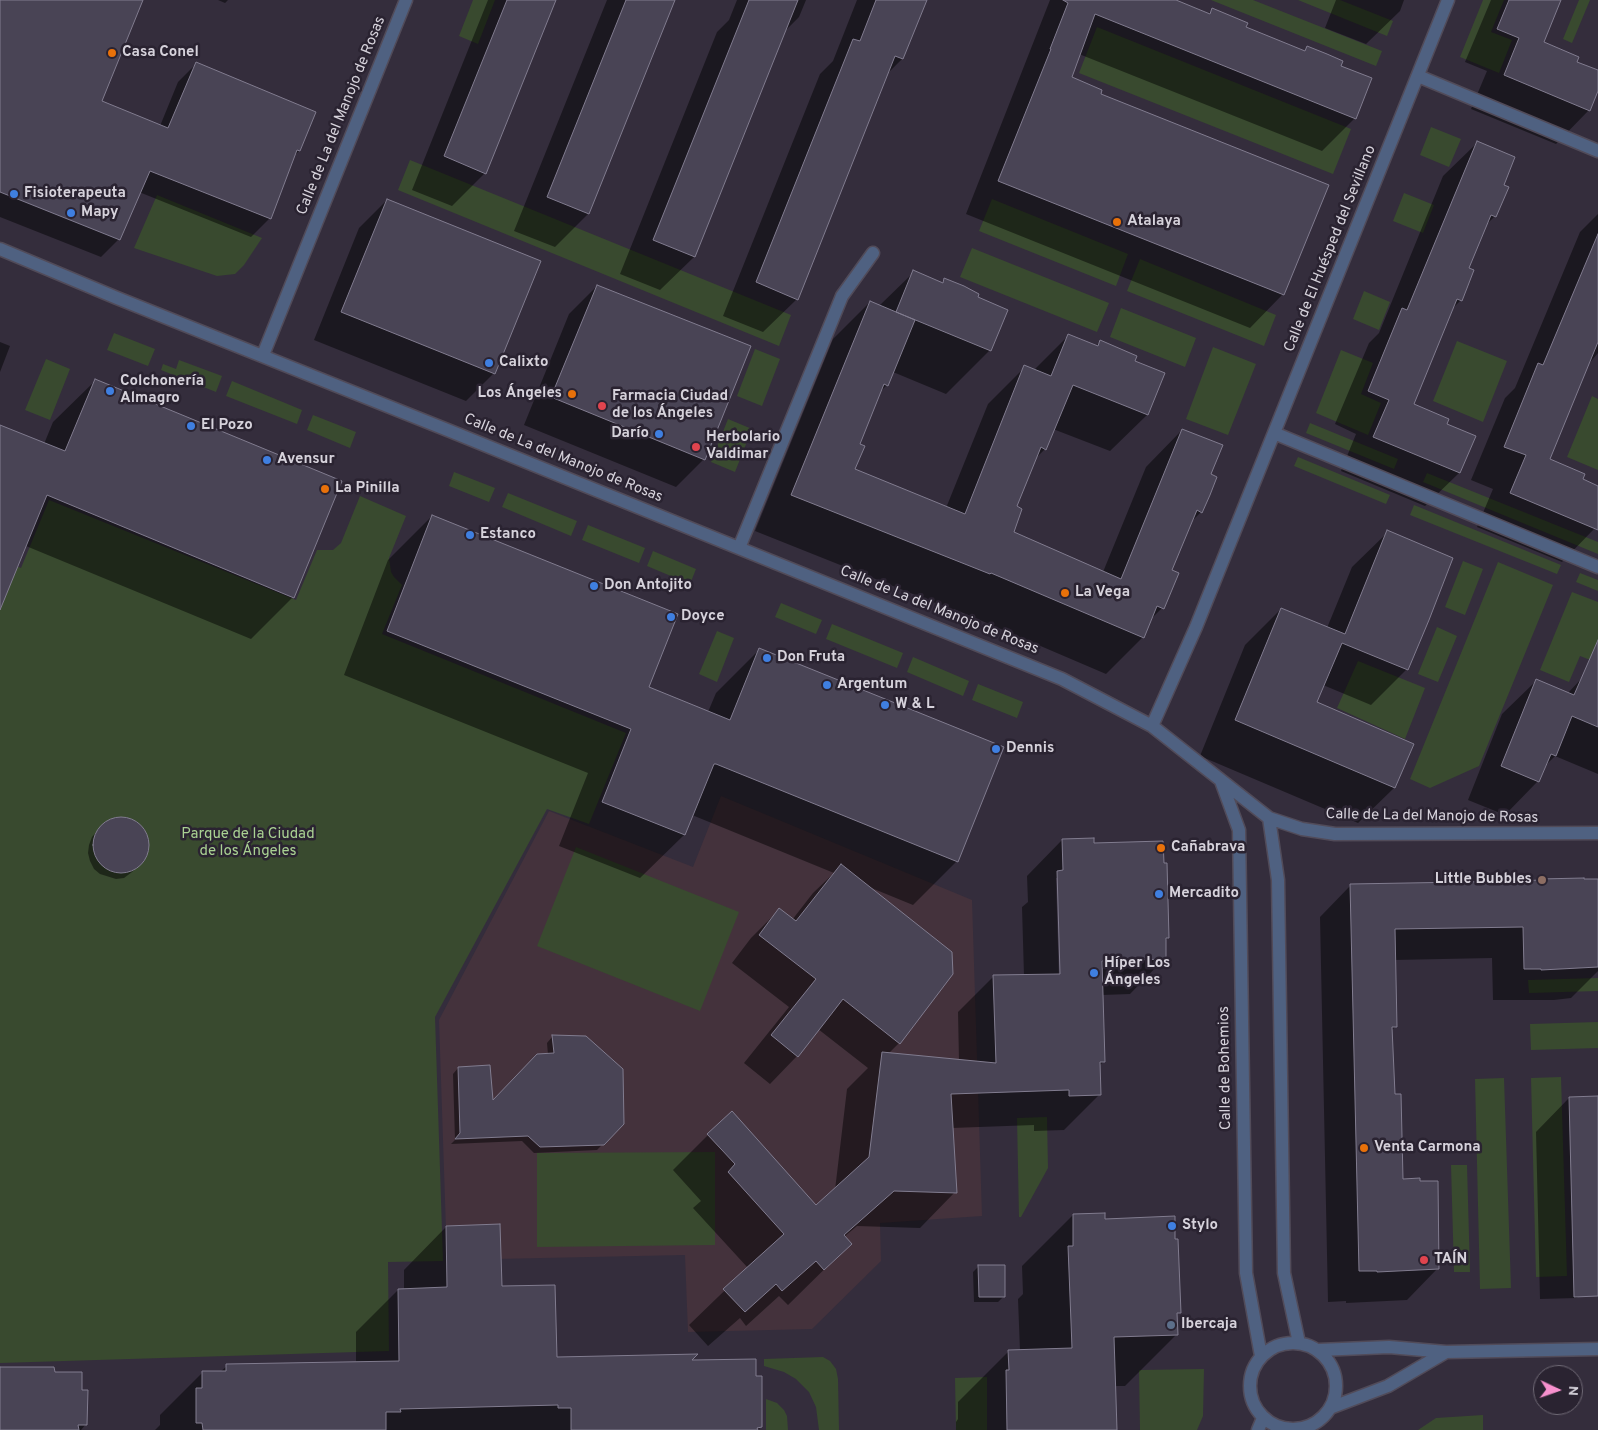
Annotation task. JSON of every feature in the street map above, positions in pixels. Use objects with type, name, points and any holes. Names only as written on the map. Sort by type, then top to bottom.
[{"type":"street","name":"Calle de La del Manojo de Rosas","points":[[263,355],[406,0]]},
{"type":"street","name":"Calle de El Huésped del Sevillano","points":[[1152,726],[1196,627],[1448,0]]},
{"type":"street","points":[[1418,76],[1598,151]]},
{"type":"street","name":"Calle de La del Manojo de Rosas","points":[[0,249],[117,298],[263,355],[1062,679],[1152,726],[1269,818],[1302,829],[1335,834],[1598,834]]},
{"type":"street","points":[[739,548],[842,296],[873,254]]},
{"type":"street","points":[[1274,433],[1597,566]]},
{"type":"street","name":"Calle de Bohemios","points":[[1221,781],[1239,830],[1246,1273],[1262,1356]]},
{"type":"street","points":[[1269,818],[1278,880],[1284,1273],[1299,1343]]},
{"type":"street","points":[[1292,1342],[1299,1343],[1319,1350],[1328,1360],[1335,1372],[1337,1386],[1334,1400],[1328,1412],[1317,1426],[1290,1429],[1276,1426],[1263,1418],[1254,1406],[1250,1392],[1251,1377],[1256,1363],[1265,1352],[1278,1345],[1292,1342]]},
{"type":"street","points":[[1319,1350],[1389,1347],[1446,1352],[1598,1349]]},
{"type":"street","points":[[1330,1408],[1388,1386],[1446,1352]]},
{"type":"street","points":[[1258,1430],[1263,1418]]},
{"type":"shaded area","points":[[721,796],[972,900],[982,1216],[880,1223],[881,1261],[812,1329],[688,1332],[685,1255],[447,1260],[439,1020],[549,811],[693,867]]},
{"type":"green space","points":[[473,0],[495,0],[478,44],[459,36]]},
{"type":"green space","points":[[1211,0],[1253,0],[1382,51],[1376,66]]},
{"type":"green space","points":[[1298,0],[1340,0],[1393,21],[1387,36]]},
{"type":"green space","points":[[1483,0],[1504,0],[1491,32],[1512,40],[1499,73],[1460,57]]},
{"type":"green space","points":[[1579,0],[1590,0],[1572,43],[1563,39]]},
{"type":"green space","points":[[1097,27],[1351,129],[1333,174],[1079,73]]},
{"type":"green space","points":[[1431,127],[1461,139],[1449,167],[1420,155]]},
{"type":"green space","points":[[410,160],[791,315],[779,346],[398,190]]},
{"type":"green space","points":[[1404,193],[1434,205],[1423,233],[1393,221]]},
{"type":"green space","points":[[157,195],[262,238],[244,265],[235,274],[217,276],[134,248]]},
{"type":"green space","points":[[992,199],[1128,254],[1116,286],[979,231]]},
{"type":"green space","points":[[972,248],[1109,303],[1097,332],[960,277]]},
{"type":"green space","points":[[1140,259],[1276,315],[1264,346],[1127,291]]},
{"type":"green space","points":[[1364,291],[1390,302],[1379,330],[1353,319]]},
{"type":"green space","points":[[1121,308],[1196,338],[1185,367],[1110,337]]},
{"type":"green space","points":[[114,333],[155,349],[148,366],[107,350]]},
{"type":"green space","points":[[1457,341],[1507,361],[1483,422],[1433,401]]},
{"type":"green space","points":[[1213,347],[1256,364],[1228,435],[1186,419]]},
{"type":"green space","points":[[755,349],[780,359],[762,406],[737,396]]},
{"type":"green space","points":[[1341,350],[1373,363],[1361,394],[1381,403],[1368,435],[1316,413]]},
{"type":"green space","points":[[46,359],[70,369],[50,420],[25,410]]},
{"type":"green space","points":[[179,360],[222,376],[216,392],[161,370],[163,364],[176,369]]},
{"type":"green space","points":[[232,381],[302,410],[297,424],[226,396]]},
{"type":"green space","points":[[1592,396],[1598,399],[1598,470],[1567,457]]},
{"type":"green space","points":[[313,415],[356,432],[350,448],[307,430]]},
{"type":"green space","points":[[728,419],[752,429],[735,472],[711,462]]},
{"type":"green space","points":[[1310,423],[1398,459],[1394,469],[1306,433]]},
{"type":"green space","points":[[1298,457],[1390,495],[1386,504],[1294,466]]},
{"type":"green space","points":[[454,472],[495,488],[489,502],[449,486]]},
{"type":"green space","points":[[1427,473],[1598,542],[1598,554],[1423,482]]},
{"type":"green space","points":[[508,493],[577,521],[571,536],[502,507]]},
{"type":"green space","name":"Parque de la Ciudad de los Ángeles","points":[[360,496],[406,516],[389,558],[391,572],[402,585],[382,634],[626,733],[589,824],[547,809],[435,1017],[443,1261],[388,1262],[389,1351],[0,1363],[0,560],[21,568],[49,500],[296,600],[317,550],[333,550],[341,543]]},
{"type":"green space","points":[[1414,505],[1561,565],[1557,574],[1410,515]]},
{"type":"green space","points":[[588,525],[645,548],[639,563],[582,540]]},
{"type":"green space","points":[[653,551],[696,569],[690,584],[647,566]]},
{"type":"green space","points":[[1463,561],[1483,569],[1465,615],[1445,607]]},
{"type":"green space","points":[[1498,562],[1553,585],[1479,766],[1430,788],[1410,779]]},
{"type":"green space","points":[[1580,573],[1598,580],[1598,591],[1576,582]]},
{"type":"green space","points":[[1572,592],[1598,602],[1598,663],[1580,656],[1569,682],[1540,670]]},
{"type":"green space","points":[[781,603],[822,620],[816,634],[775,617]]},
{"type":"green space","points":[[832,624],[903,653],[897,668],[826,639]]},
{"type":"green space","points":[[1437,627],[1457,636],[1438,682],[1418,674]]},
{"type":"green space","points":[[717,631],[734,638],[717,682],[699,674]]},
{"type":"green space","points":[[913,657],[969,681],[963,696],[907,672]]},
{"type":"green space","points":[[1358,661],[1425,688],[1405,739],[1337,708]]},
{"type":"green space","points":[[978,684],[1023,702],[1017,718],[972,700]]},
{"type":"green space","points":[[576,847],[739,912],[700,1011],[537,946]]},
{"type":"green space","points":[[1598,978],[1598,991],[1529,993],[1528,980]]},
{"type":"green space","points":[[1598,1022],[1598,1048],[1531,1050],[1530,1024]]},
{"type":"green space","points":[[1561,1077],[1567,1276],[1536,1277],[1531,1078]]},
{"type":"green space","points":[[1504,1078],[1511,1288],[1480,1289],[1475,1079]]},
{"type":"green space","points":[[1047,1117],[1048,1168],[1021,1217],[1019,1217],[1017,1118]]},
{"type":"green space","points":[[715,1152],[715,1245],[537,1247],[537,1153]]},
{"type":"green space","points":[[1451,1165],[1467,1165],[1470,1272],[1454,1272]]},
{"type":"green space","points":[[823,1357],[830,1361],[836,1369],[838,1379],[839,1430],[819,1430],[816,1407],[809,1392],[796,1379],[784,1372],[764,1366],[764,1359]]},
{"type":"green space","points":[[1204,1369],[1203,1416],[1197,1430],[1140,1430],[1139,1370]]},
{"type":"green space","points":[[987,1377],[987,1430],[956,1430],[955,1378]]},
{"type":"green space","points":[[766,1399],[777,1403],[784,1410],[787,1416],[788,1430],[766,1430]]},
{"type":"green space","points":[[1483,1415],[1483,1430],[1418,1430],[1436,1418]]},
{"type":"building","points":[[0,0],[143,0],[102,101],[168,128],[196,62],[316,112],[300,151],[297,150],[271,219],[150,171],[120,240],[0,192]]},
{"type":"building","points":[[507,0],[556,0],[486,174],[444,156]]},
{"type":"building","points":[[626,0],[675,0],[589,214],[547,197]]},
{"type":"building","points":[[749,0],[798,0],[695,257],[653,240]]},
{"type":"building","points":[[876,0],[927,0],[903,59],[895,56],[798,300],[756,282],[853,39],[860,41]]},
{"type":"building","points":[[1063,0],[1176,0],[1210,14],[1212,8],[1248,23],[1246,27],[1305,51],[1307,46],[1343,61],[1341,66],[1372,78],[1356,119],[1095,14],[1072,77],[1102,90],[1101,94],[1329,185],[1284,295],[998,181],[1068,3]]},
{"type":"building","points":[[1509,0],[1561,0],[1544,42],[1579,57],[1577,62],[1598,70],[1598,91],[1590,111],[1504,75],[1519,38],[1497,29]]},
{"type":"building","points":[[1477,141],[1515,157],[1504,185],[1509,187],[1496,217],[1491,215],[1469,268],[1474,270],[1462,301],[1457,299],[1414,404],[1449,419],[1447,424],[1476,436],[1460,473],[1373,437],[1389,400],[1368,391],[1402,308],[1407,310]]},
{"type":"building","points":[[387,199],[541,261],[495,374],[341,312]]},
{"type":"building","points":[[1598,234],[1598,342],[1550,459],[1585,474],[1583,479],[1598,486],[1598,530],[1510,493],[1526,455],[1504,447],[1538,363],[1543,365]]},
{"type":"building","points":[[913,270],[943,283],[944,278],[964,286],[979,294],[978,297],[1008,310],[991,351],[896,312]]},
{"type":"building","points":[[597,285],[751,346],[705,460],[551,397]]},
{"type":"building","points":[[870,301],[915,320],[888,386],[884,384],[860,444],[865,446],[855,469],[965,514],[1024,365],[1051,376],[1068,334],[1098,346],[1100,340],[1137,356],[1135,361],[1165,373],[1148,415],[1073,385],[1046,450],[1041,447],[1017,506],[1022,509],[1014,532],[1121,579],[1182,429],[1223,445],[1211,474],[1217,477],[1210,495],[1202,513],[1197,510],[1172,570],[1179,573],[1164,609],[1157,606],[1144,638],[991,573],[791,495]]},
{"type":"building","points":[[95,379],[342,481],[294,598],[47,495],[0,610],[0,425],[65,451]]},
{"type":"building","points":[[432,515],[678,614],[649,687],[730,720],[759,648],[1004,747],[958,862],[716,764],[714,764],[685,835],[602,802],[631,729],[387,631]]},
{"type":"building","points":[[1387,530],[1453,558],[1429,620],[1408,670],[1342,643],[1317,702],[1414,744],[1395,788],[1235,720],[1281,608],[1345,634]]},
{"type":"building","points":[[1598,640],[1598,727],[1572,716],[1556,756],[1551,754],[1539,782],[1501,766],[1536,679],[1574,695]]},
{"type":"building","points":[[116,817],[126,817],[141,825],[147,834],[149,845],[147,856],[141,865],[126,873],[116,873],[105,868],[98,861],[93,850],[93,840],[98,829],[105,822]]},
{"type":"building","points":[[1094,838],[1094,843],[1163,841],[1164,863],[1167,863],[1169,938],[1166,938],[1166,959],[1102,961],[1105,1062],[1100,1062],[1101,1095],[1069,1096],[1069,1090],[951,1094],[957,1193],[894,1191],[844,1235],[852,1244],[824,1270],[816,1261],[782,1291],[776,1284],[745,1312],[723,1289],[784,1234],[728,1172],[735,1164],[707,1134],[732,1111],[816,1205],[869,1157],[882,1052],[996,1063],[993,975],[1060,974],[1057,871],[1063,870],[1062,839]]},
{"type":"building","points":[[841,864],[952,952],[953,974],[900,1044],[843,999],[798,1057],[771,1035],[816,979],[759,935],[779,908],[796,921]]},
{"type":"building","points":[[1598,879],[1598,967],[1524,969],[1523,927],[1395,929],[1397,1027],[1392,1027],[1395,1094],[1401,1094],[1403,1179],[1420,1178],[1420,1181],[1438,1181],[1439,1269],[1359,1271],[1350,884]]},
{"type":"building","points":[[552,1035],[586,1036],[623,1069],[624,1124],[604,1145],[540,1147],[528,1136],[455,1139],[460,1133],[458,1067],[490,1065],[493,1100],[537,1054],[554,1053]]},
{"type":"building","points":[[1598,1096],[1598,1296],[1574,1297],[1569,1097]]},
{"type":"building","points":[[1105,1213],[1105,1219],[1175,1216],[1175,1239],[1178,1239],[1181,1313],[1177,1313],[1178,1335],[1114,1337],[1117,1430],[1007,1430],[1006,1370],[1009,1370],[1008,1350],[1072,1348],[1068,1246],[1073,1246],[1073,1214]]},
{"type":"building","points":[[500,1224],[502,1286],[555,1285],[557,1357],[698,1354],[692,1360],[756,1359],[756,1376],[762,1376],[762,1427],[757,1428],[758,1430],[571,1430],[571,1408],[558,1408],[558,1405],[400,1409],[401,1412],[386,1412],[386,1430],[203,1430],[202,1423],[196,1423],[196,1388],[202,1388],[202,1371],[226,1371],[226,1364],[399,1361],[398,1289],[447,1287],[446,1226]]},
{"type":"building","points":[[978,1265],[1005,1265],[1005,1297],[979,1297]]},
{"type":"building","points":[[0,1367],[54,1367],[55,1372],[82,1372],[82,1390],[88,1390],[87,1425],[78,1425],[79,1430],[0,1430]]},
{"type":"place","name":"Casa Conel","points":[[112,53]]},
{"type":"place","name":"Fisioterapeuta","points":[[14,194]]},
{"type":"place","name":"Mapy","points":[[71,213]]},
{"type":"place","name":"Atalaya","points":[[1117,222]]},
{"type":"place","name":"Calixto","points":[[489,363]]},
{"type":"place","name":"Colchonería Almagro","points":[[110,391]]},
{"type":"place","name":"Los Ángeles","points":[[572,394]]},
{"type":"place","name":"Farmacia Ciudad de los Ángeles","points":[[602,406]]},
{"type":"place","name":"El Pozo","points":[[191,426]]},
{"type":"place","name":"Darío","points":[[659,434]]},
{"type":"place","name":"Herbolario Valdimar","points":[[696,447]]},
{"type":"place","name":"Avensur","points":[[267,460]]},
{"type":"place","name":"La Pinilla","points":[[325,489]]},
{"type":"place","name":"Estanco","points":[[470,535]]},
{"type":"place","name":"Don Antojito","points":[[594,586]]},
{"type":"place","name":"La Vega","points":[[1065,593]]},
{"type":"place","name":"Doyce","points":[[671,617]]},
{"type":"place","name":"Don Fruta","points":[[767,658]]},
{"type":"place","name":"Argentum","points":[[827,685]]},
{"type":"place","name":"W & L","points":[[885,705]]},
{"type":"place","name":"Dennis","points":[[996,749]]},
{"type":"place","name":"Cañabrava","points":[[1161,848]]},
{"type":"place","name":"Little Bubbles","points":[[1542,880]]},
{"type":"place","name":"Mercadito","points":[[1159,894]]},
{"type":"place","name":"Híper Los Ángeles","points":[[1094,973]]},
{"type":"place","name":"Venta Carmona","points":[[1364,1148]]},
{"type":"place","name":"Stylo","points":[[1172,1226]]},
{"type":"place","name":"TAÍN","points":[[1424,1260]]},
{"type":"place","name":"Ibercaja","points":[[1171,1325]]}]
